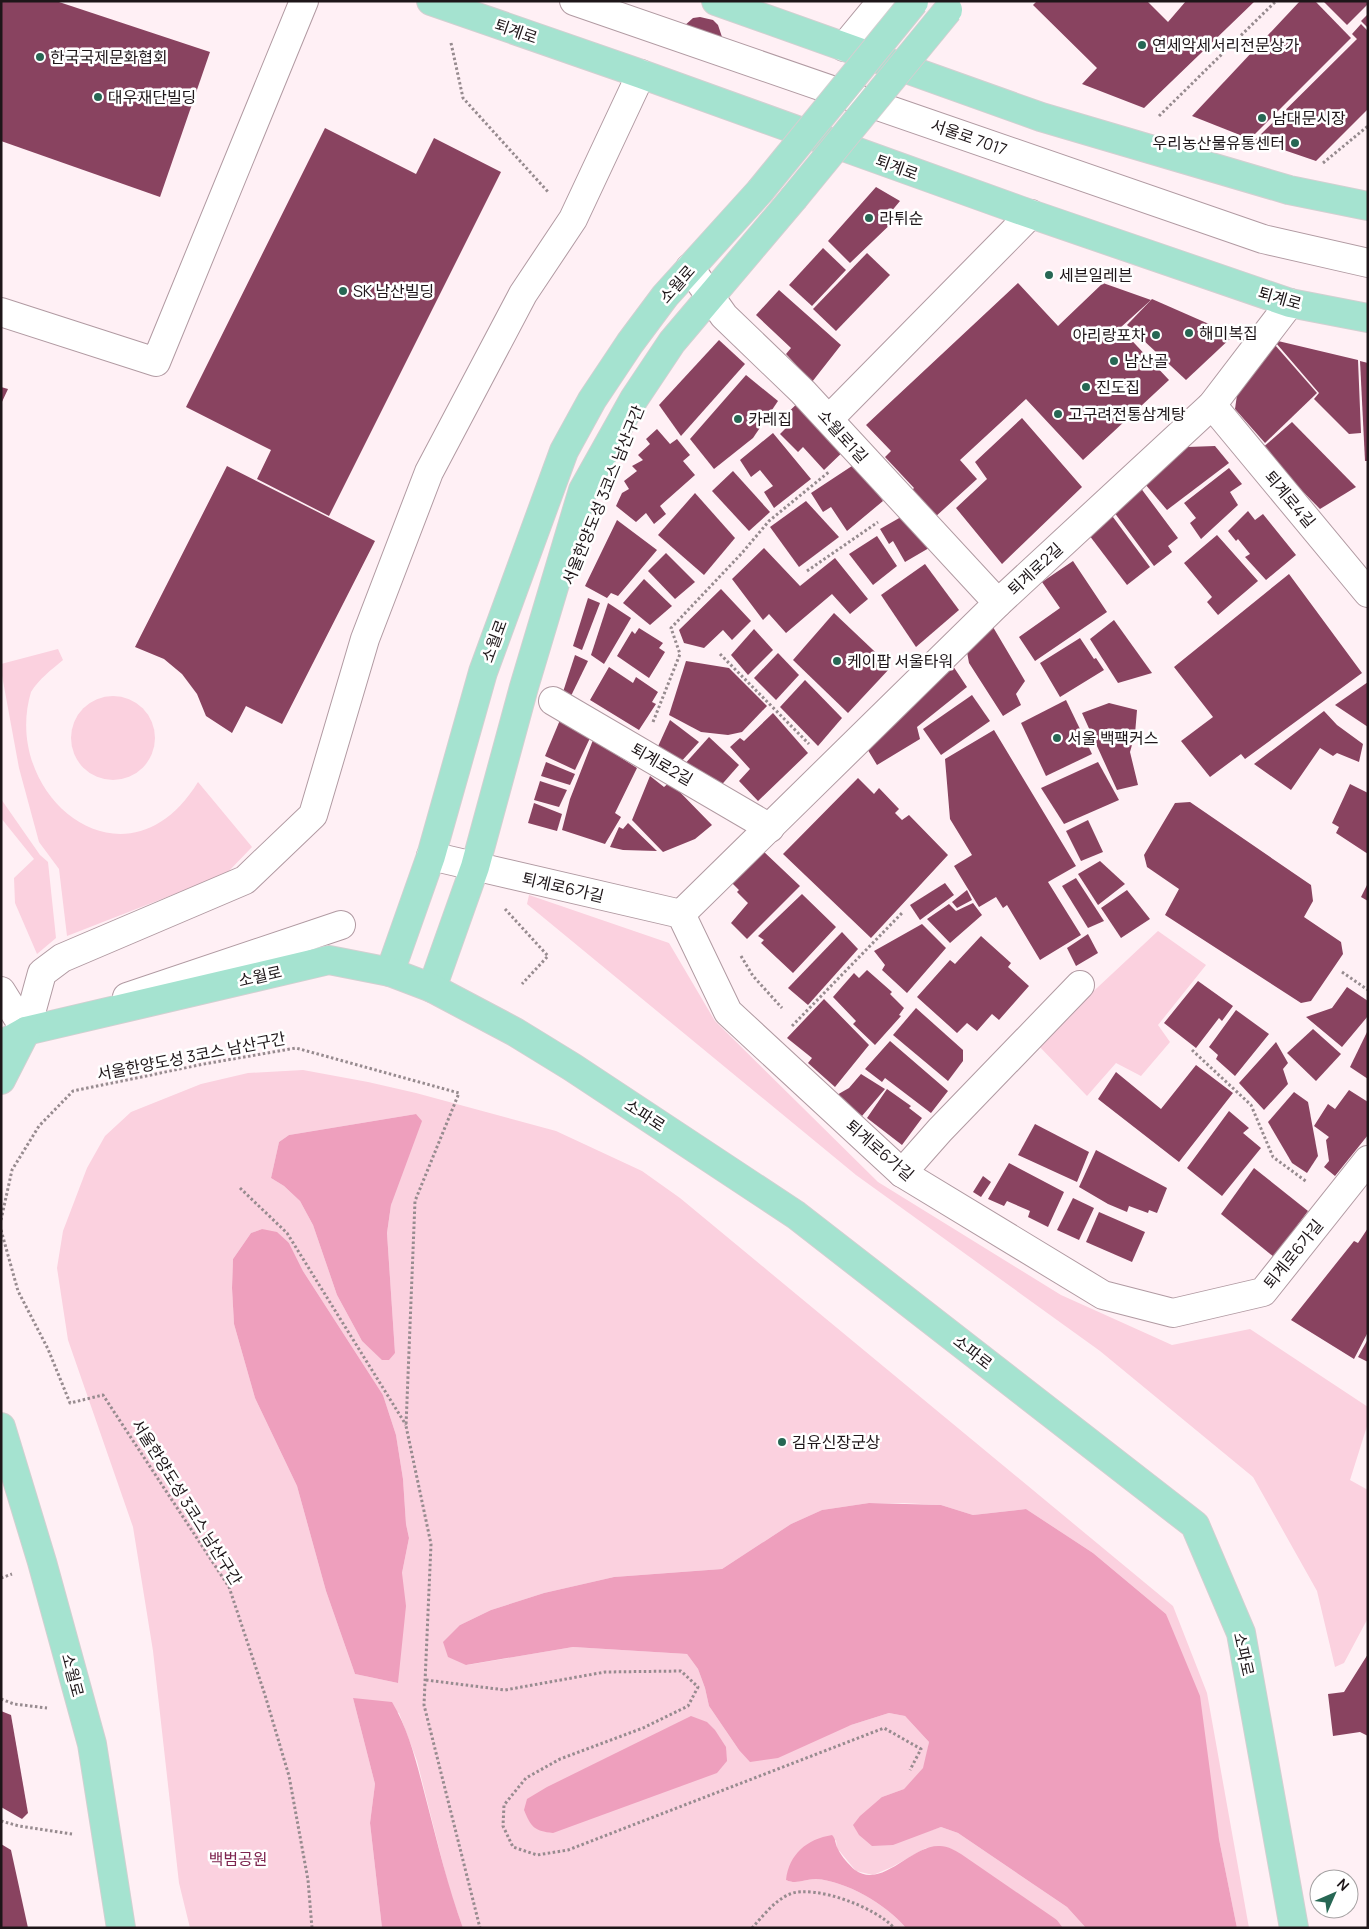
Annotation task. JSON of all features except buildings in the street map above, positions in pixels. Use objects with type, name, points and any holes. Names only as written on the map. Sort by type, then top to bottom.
[{"type":"main road","points":[[716,1],[1041,116],[1289,190],[1368,206]]},
{"type":"main road","name":"소월로","points":[[1,1045],[26,1031],[329,960],[390,972],[431,856],[483,672],[564,451],[592,400],[630,343],[665,296],[760,190],[915,2]]},
{"type":"main road","name":"퇴계로","points":[[437,4],[641,74],[1031,214],[1290,303],[1368,318]]},
{"type":"main road","name":"소월로","points":[[432,988],[475,867],[524,687],[583,490],[634,399],[672,342],[951,6]]},
{"type":"main road","name":"소파로","points":[[390,972],[432,988],[514,1032],[572,1067],[796,1215],[1195,1526],[1241,1634],[1294,1928]]},
{"type":"main road","points":[[1,1080],[26,1031]]},
{"type":"main road","name":"소월로","points":[[1,1427],[42,1562],[92,1744],[121,1928]]},
{"type":"street","points":[[1,312],[156,362],[304,1]]},
{"type":"street","name":"서울로 7017","points":[[574,1],[1263,238],[1368,263]]},
{"type":"street","points":[[844,47],[882,1]]},
{"type":"street","points":[[26,1031],[42,973],[62,958],[245,880],[313,815],[365,639],[429,472],[523,294],[573,219],[641,74]]},
{"type":"street","points":[[829,420],[1031,214]]},
{"type":"street","name":"소월로1길","points":[[690,268],[724,316],[803,392],[998,603]]},
{"type":"street","name":"퇴계로2길","points":[[681,914],[998,603],[1212,405],[1290,303]]},
{"type":"street","name":"퇴계로4길","points":[[1212,405],[1368,594]]},
{"type":"street","name":"퇴계로2길","points":[[553,701],[770,828]]},
{"type":"street","name":"퇴계로6가길","points":[[431,856],[681,914],[728,1012],[902,1173],[1103,1295],[1173,1313],[1264,1292],[1368,1160]]},
{"type":"street","points":[[26,1031],[341,925],[329,960]]},
{"type":"street","points":[[902,1173],[940,1130],[1080,985]]},
{"type":"street","points":[[1,991],[26,1031]]},
{"type":"path","points":[[1132,143],[1276,1]]},
{"type":"path","points":[[437,4],[463,98],[573,219]]},
{"type":"path","points":[[1289,190],[1368,126]]},
{"type":"path","points":[[641,752],[680,654],[671,628],[742,553],[769,521],[856,450]]},
{"type":"path","points":[[807,571],[905,503]]},
{"type":"path","points":[[720,654],[831,767]]},
{"type":"path","points":[[501,905],[548,956],[522,984]]},
{"type":"path","points":[[769,1049],[902,913]]},
{"type":"path","points":[[738,951],[753,976],[782,1008]]},
{"type":"path","points":[[1342,972],[1368,990]]},
{"type":"path","name":"서울한양도성 3코스 남산구간","points":[[1,1220],[12,1170],[39,1126],[74,1092],[204,1064],[296,1048],[459,1093],[415,1201],[406,1426]]},
{"type":"path","points":[[1192,1050],[1251,1106],[1273,1157],[1335,1201]]},
{"type":"path","points":[[240,1188],[287,1233],[406,1426],[431,1544],[424,1705],[480,1928]]},
{"type":"path","name":"서울한양도성 3코스 남산구간","points":[[1,1230],[18,1291],[48,1349],[70,1403],[89,1400],[103,1395],[229,1587],[265,1695],[289,1776],[308,1880],[312,1928]]},
{"type":"path","points":[[426,1680],[505,1690],[605,1672],[658,1670],[681,1671],[698,1687],[688,1706],[643,1728],[560,1759],[526,1778],[504,1805],[503,1826],[513,1847],[537,1855],[568,1850],[884,1728],[921,1749],[910,1770]]},
{"type":"path","points":[[1,1699],[14,1704],[83,1712]]},
{"type":"path","points":[[1,1821],[19,1826],[107,1840]]},
{"type":"path","points":[[752,1928],[774,1905],[790,1894],[818,1892],[866,1907],[889,1922],[894,1928]]},
{"type":"green space","points":[[58,649],[63,660],[41,679],[31,692],[26,731],[34,766],[51,797],[76,820],[105,832],[137,832],[169,816],[198,782],[252,847],[226,874],[67,936],[59,869],[39,842],[19,768],[1,670],[1,664]]},
{"type":"green space","points":[[113,696],[129,699],[143,708],[152,722],[155,738],[152,754],[143,768],[129,777],[113,780],[97,777],[83,768],[74,754],[71,738],[74,722],[83,708],[97,699]]},
{"type":"green space","points":[[1,799],[40,855],[48,862],[56,938],[37,954],[15,903],[14,878],[34,859],[1,818]]},
{"type":"green space","points":[[529,895],[669,943],[715,1021],[878,1182],[1061,1295],[1172,1345],[1250,1329],[1368,1407],[1368,1423],[1350,1480],[1368,1490],[1368,1618],[1344,1663],[1335,1667],[1317,1591],[1253,1477],[1100,1351],[856,1175],[527,904]]},
{"type":"green space","points":[[1158,931],[1206,965],[1158,1025],[1170,1042],[1141,1076],[1116,1063],[1087,1096],[1037,1044]]},
{"type":"green space","name":"백범공원","points":[[303,1070],[416,1093],[556,1131],[642,1171],[680,1198],[1173,1606],[1207,1693],[1249,1928],[1237,1928],[1219,1839],[1166,1614],[1093,1553],[1026,1509],[973,1515],[941,1505],[869,1503],[822,1510],[791,1524],[722,1569],[614,1577],[544,1593],[491,1610],[460,1625],[467,1665],[573,1647],[687,1654],[698,1669],[709,1706],[739,1750],[851,1725],[889,1713],[905,1716],[929,1742],[924,1768],[904,1789],[882,1797],[920,1834],[941,1827],[958,1833],[1067,1907],[1086,1928],[1063,1928],[1057,1920],[926,1848],[873,1875],[856,1871],[837,1848],[836,1840],[786,1880],[797,1882],[816,1879],[840,1884],[877,1902],[906,1928],[463,1928],[450,1892],[417,1761],[399,1713],[353,1698],[375,1784],[370,1823],[382,1928],[190,1928],[179,1883],[153,1651],[133,1527],[68,1340],[57,1268],[63,1231],[87,1168],[105,1136],[131,1112],[201,1084],[248,1073]],"holes":[[[416,1114],[391,1205],[387,1233],[395,1353],[382,1359],[362,1341],[337,1295],[313,1225],[300,1201],[284,1186],[271,1178],[279,1142],[289,1135]],[[262,1229],[289,1243],[303,1271],[383,1395],[396,1435],[409,1538],[402,1573],[398,1683],[355,1674],[326,1591],[297,1486],[255,1398],[234,1324],[233,1259],[251,1233]]]},
{"type":"shaded area","points":[[416,1114],[422,1121],[391,1205],[387,1233],[395,1353],[389,1360],[382,1360],[362,1341],[337,1295],[313,1225],[300,1201],[284,1186],[271,1178],[279,1142],[289,1135]]},
{"type":"shaded area","points":[[262,1229],[277,1232],[289,1243],[303,1271],[383,1395],[396,1435],[409,1538],[402,1573],[406,1606],[398,1683],[355,1674],[326,1591],[297,1486],[255,1398],[234,1324],[233,1259],[251,1233]]},
{"type":"shaded area","points":[[869,1503],[941,1505],[973,1515],[1026,1509],[1093,1553],[1166,1614],[1200,1696],[1219,1839],[1237,1928],[1086,1928],[1067,1907],[958,1833],[941,1827],[893,1845],[872,1846],[859,1835],[853,1825],[860,1816],[882,1797],[904,1789],[923,1768],[929,1742],[905,1716],[889,1713],[851,1725],[778,1758],[750,1762],[739,1750],[709,1706],[698,1669],[687,1654],[573,1647],[466,1665],[448,1657],[443,1642],[460,1625],[491,1610],[544,1593],[614,1577],[722,1569],[791,1524],[822,1510]]},
{"type":"shaded area","points":[[353,1698],[392,1702],[404,1726],[413,1751],[448,1882],[463,1928],[382,1928],[370,1823],[375,1784]]},
{"type":"shaded area","points":[[691,1716],[707,1722],[715,1730],[726,1747],[727,1761],[717,1773],[553,1833],[541,1831],[531,1824],[524,1810],[527,1799],[547,1787]]},
{"type":"shaded area","points":[[832,1835],[839,1852],[845,1860],[855,1870],[865,1875],[886,1871],[929,1847],[940,1846],[951,1849],[1057,1920],[1063,1928],[906,1928],[877,1902],[840,1884],[816,1879],[797,1882],[786,1880],[791,1863],[801,1849],[815,1840]]},
{"type":"place","name":"연세악세서리전문상가","points":[[1142,45]]},
{"type":"place","name":"한국국제문화협회","points":[[40,57]]},
{"type":"place","name":"대우재단빌딩","points":[[98,97]]},
{"type":"place","name":"남대문시장","points":[[1262,118]]},
{"type":"place","name":"우리농산물유통센터","points":[[1295,143]]},
{"type":"place","name":"라튀순","points":[[869,218]]},
{"type":"place","name":"세븐일레븐","points":[[1049,275]]},
{"type":"place","name":"SK 남산빌딩","points":[[343,291]]},
{"type":"place","name":"해미복집","points":[[1189,333]]},
{"type":"place","name":"아리랑포차","points":[[1156,335]]},
{"type":"place","name":"남산골","points":[[1114,361]]},
{"type":"place","name":"진도집","points":[[1086,387]]},
{"type":"place","name":"고구려전통삼계탕","points":[[1058,414]]},
{"type":"place","name":"카레집","points":[[738,419]]},
{"type":"place","name":"케이팝 서울타워","points":[[837,661]]},
{"type":"place","name":"서울 백팩커스","points":[[1057,738]]},
{"type":"place","name":"김유신장군상","points":[[782,1442]]}]
